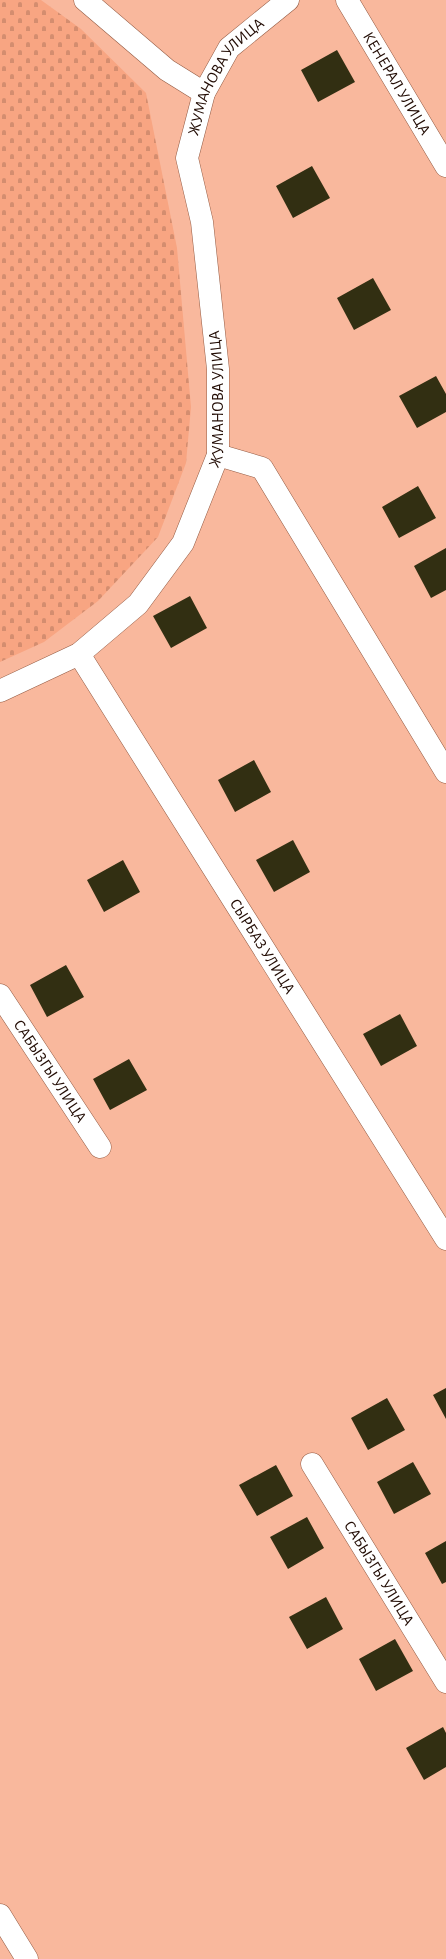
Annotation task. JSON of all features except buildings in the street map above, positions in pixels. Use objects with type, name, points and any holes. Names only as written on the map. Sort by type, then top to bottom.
[{"type":"street","points":[[85,0],[167,70],[204,93]]},
{"type":"street","name":"ЖУМАНОВА УЛИЦА","points":[[0,691],[79,654],[138,604],[183,543],[218,454],[218,368],[202,222],[187,158],[204,93],[229,48],[288,0]]},
{"type":"street","name":"КЕНЕРАЛ УЛИЦА","points":[[347,0],[446,166]]},
{"type":"street","points":[[218,454],[262,468],[446,772]]},
{"type":"street","name":"СЫРБАЗ УЛИЦА","points":[[79,654],[446,1239]]},
{"type":"street","name":"САБЫЗГЫ УЛИЦА","points":[[0,995],[100,1147]]},
{"type":"street","name":"САБЫЗГЫ УЛИЦА","points":[[312,1464],[446,1682]]},
{"type":"street","points":[[0,1915],[27,1959]]},
{"type":"green space","points":[[0,0],[41,0],[81,29],[146,93],[177,248],[191,407],[186,463],[158,537],[98,601],[44,642],[0,662]]}]
